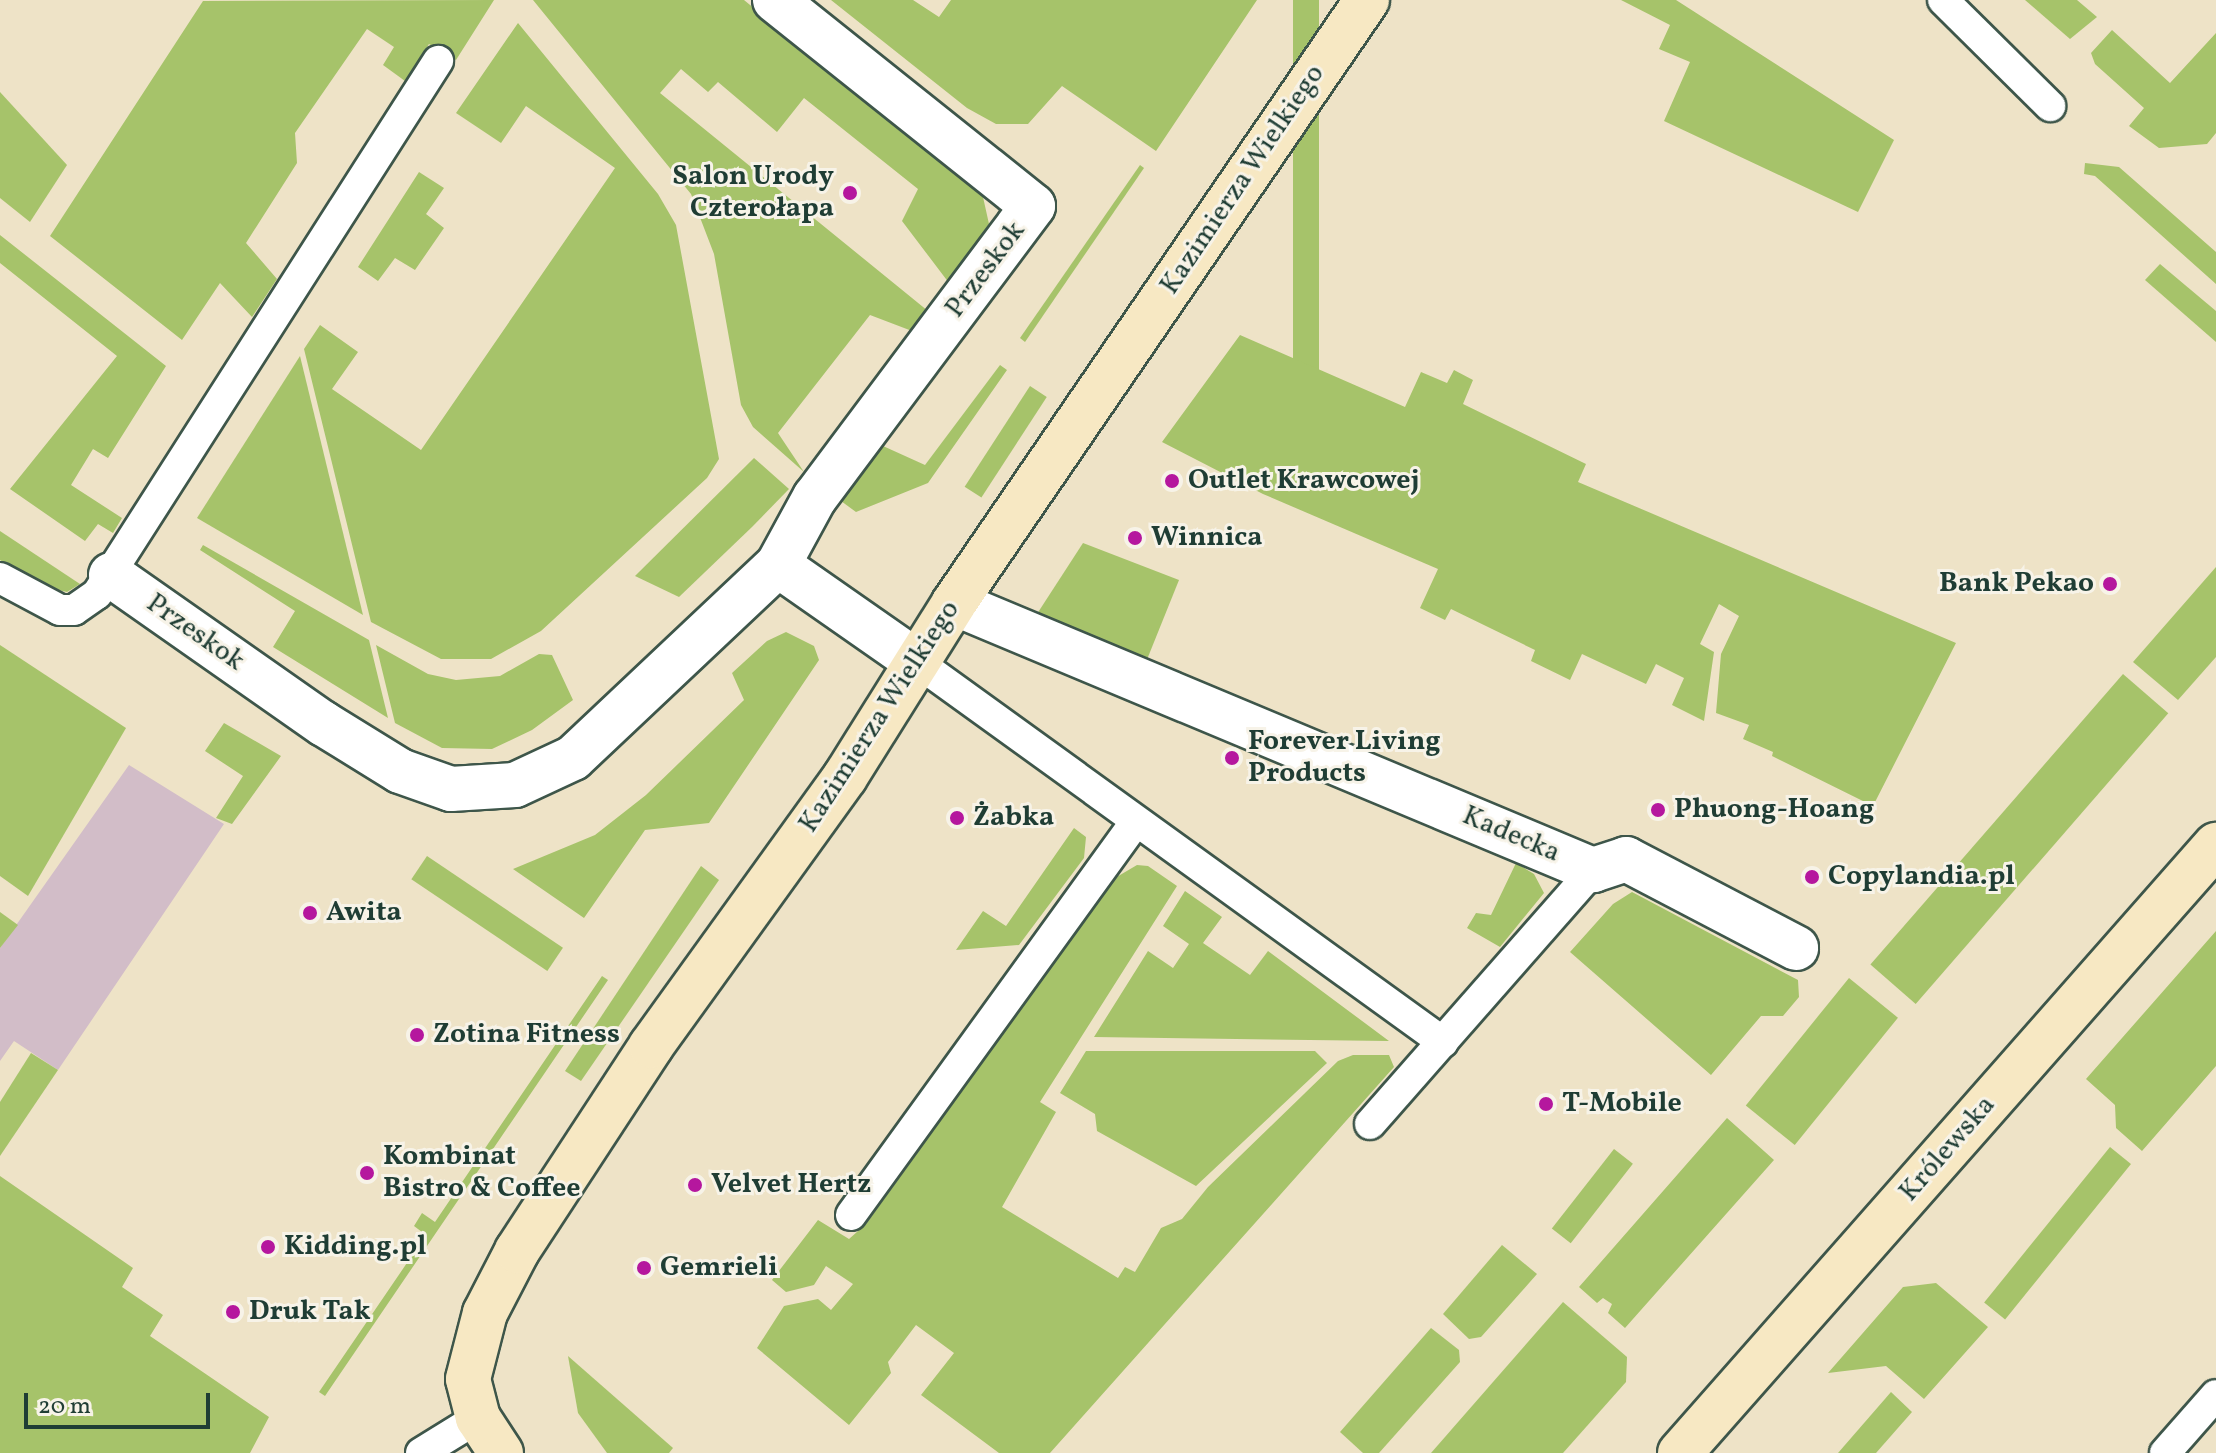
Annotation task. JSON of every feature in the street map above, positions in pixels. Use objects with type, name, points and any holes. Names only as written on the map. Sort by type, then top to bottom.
[{"type":"street","name":"Przeskok","points":[[111,575],[400,771],[451,789],[482,791],[535,778],[592,744],[778,565],[815,497],[1033,206],[775,0]]},
{"type":"street","name":"Kazimierza Wielkiego","points":[[490,1435],[468,1379],[471,1359],[495,1289],[517,1251],[699,976],[845,777],[954,603],[1367,0]]},
{"type":"street","points":[[778,565],[917,662]]},
{"type":"street","name":"Kadecka","points":[[954,603],[1593,870],[1626,859],[1796,948]]},
{"type":"street","name":"Królewska","points":[[1680,1453],[2216,845]]},
{"type":"lane","points":[[1943,0],[2050,106]]},
{"type":"lane","points":[[0,578],[60,610],[87,604],[111,575],[438,61]]},
{"type":"lane","points":[[917,662],[1443,1042]]},
{"type":"lane","points":[[851,1215],[1135,822]]},
{"type":"lane","points":[[1370,1124],[1593,870]]},
{"type":"lane","points":[[2165,1453],[2216,1395]]},
{"type":"lane","points":[[421,1453],[490,1435]]},
{"type":"shaded area","points":[[129,765],[224,824],[58,1070],[14,1041],[0,1061],[0,948]]},
{"type":"green space","points":[[494,0],[456,60],[429,44],[405,81],[383,65],[394,47],[367,29],[295,133],[297,163],[246,243],[277,279],[252,317],[220,283],[182,340],[50,236],[203,1]]},
{"type":"green space","points":[[533,0],[744,0],[983,197],[989,224],[949,283],[902,221],[918,189],[804,98],[777,132],[718,82],[708,92],[681,69],[660,93],[928,311],[912,331],[870,315],[778,433],[804,472],[753,427],[741,405],[714,254],[691,194]]},
{"type":"green space","points":[[831,0],[913,0],[939,17],[951,0],[1257,0],[1156,151],[1062,86],[1028,124],[996,124],[967,108]]},
{"type":"green space","points":[[1293,0],[1319,0],[1319,423],[1293,423]]},
{"type":"green space","points":[[1621,0],[1676,0],[1894,140],[1858,212],[1664,121],[1690,62],[1659,49],[1670,25]]},
{"type":"green space","points":[[2025,0],[2077,0],[2097,17],[2070,39]]},
{"type":"green space","points":[[518,23],[658,194],[676,225],[719,459],[707,478],[541,631],[491,659],[441,659],[371,622],[304,349],[320,325],[358,352],[332,389],[421,450],[615,168],[526,106],[501,143],[456,113]]},
{"type":"green space","points":[[2112,30],[2170,83],[2216,33],[2216,133],[2207,144],[2159,148],[2129,126],[2144,108],[2095,64],[2091,53]]},
{"type":"green space","points":[[0,92],[67,165],[30,222],[0,198]]},
{"type":"green space","points":[[2085,163],[2119,167],[2216,252],[2216,284],[2095,176],[2084,174]]},
{"type":"green space","points":[[1140,165],[1144,168],[1025,342],[1020,338]]},
{"type":"green space","points":[[419,172],[444,188],[426,214],[444,228],[415,270],[395,258],[378,281],[358,267]]},
{"type":"green space","points":[[0,235],[166,366],[108,458],[93,449],[71,485],[122,518],[113,533],[98,524],[85,541],[10,489],[117,356],[0,263]]},
{"type":"green space","points":[[2160,264],[2216,311],[2216,342],[2145,280]]},
{"type":"green space","points":[[1240,335],[1405,407],[1421,372],[1447,383],[1454,370],[1473,380],[1463,404],[1586,464],[1578,482],[1956,643],[1873,806],[1743,739],[1749,725],[1716,713],[1721,654],[1739,616],[1719,604],[1700,644],[1714,652],[1704,721],[1672,705],[1684,678],[1656,664],[1646,684],[1582,654],[1570,680],[1531,661],[1535,650],[1451,609],[1445,620],[1420,608],[1438,569],[1263,494],[1162,442]]},
{"type":"green space","points":[[300,356],[363,615],[197,518]]},
{"type":"green space","points":[[1000,365],[1007,370],[928,483],[856,512],[841,501],[883,446],[925,465]]},
{"type":"green space","points":[[1030,386],[1047,397],[981,498],[965,487]]},
{"type":"green space","points":[[754,458],[789,489],[752,527],[679,597],[635,576]]},
{"type":"green space","points":[[0,531],[80,584],[67,592],[37,585],[0,560]]},
{"type":"green space","points":[[1083,543],[1179,580],[1146,662],[1035,617]]},
{"type":"green space","points":[[203,545],[369,640],[388,718],[273,647],[295,611],[200,550]]},
{"type":"green space","points":[[2216,567],[2216,657],[2178,700],[2133,662]]},
{"type":"green space","points":[[786,632],[814,646],[819,660],[709,823],[645,830],[584,918],[513,869],[595,835],[646,795],[744,700],[732,673],[767,641]]},
{"type":"green space","points":[[0,645],[126,728],[28,896],[0,876]]},
{"type":"green space","points":[[376,645],[428,674],[456,680],[500,676],[539,654],[552,655],[573,700],[532,730],[492,749],[442,748],[395,723]]},
{"type":"green space","points":[[2123,674],[2168,713],[1916,1004],[1870,965]]},
{"type":"green space","points":[[224,723],[281,756],[232,824],[216,818],[243,776],[205,751]]},
{"type":"green space","points":[[1074,828],[1086,837],[1084,858],[1019,945],[956,950],[983,911],[1006,926]]},
{"type":"green space","points":[[427,856],[563,948],[547,971],[411,879]]},
{"type":"green space","points":[[1516,863],[1534,874],[1544,893],[1500,947],[1467,928],[1476,913],[1491,915]]},
{"type":"green space","points":[[1137,865],[1148,866],[1177,886],[1040,1102],[1056,1112],[1002,1207],[1118,1278],[1125,1267],[1135,1272],[1161,1228],[1182,1219],[1208,1187],[1338,1061],[1353,1055],[1389,1055],[1394,1067],[1050,1453],[999,1453],[921,1395],[954,1353],[916,1325],[888,1362],[891,1373],[849,1425],[757,1348],[784,1306],[818,1299],[831,1310],[853,1284],[826,1266],[814,1285],[786,1292],[772,1280],[818,1220],[849,1239],[866,1224],[1115,878]]},
{"type":"green space","points":[[701,866],[719,880],[581,1081],[565,1071]]},
{"type":"green space","points":[[1185,891],[1222,917],[1203,943],[1250,975],[1268,951],[1389,1041],[1094,1037],[1148,951],[1173,968],[1189,944],[1163,926]]},
{"type":"green space","points":[[1632,892],[1798,980],[1799,997],[1783,1016],[1761,1016],[1711,1075],[1570,952],[1613,904]]},
{"type":"green space","points":[[0,912],[18,925],[0,948]]},
{"type":"green space","points":[[2216,931],[2216,1066],[2142,1151],[2116,1128],[2115,1105],[2086,1079]]},
{"type":"green space","points":[[602,976],[608,980],[325,1396],[319,1392],[426,1235],[414,1226],[422,1213],[435,1222]]},
{"type":"green space","points":[[1849,978],[1898,1018],[1795,1145],[1746,1105]]},
{"type":"green space","points":[[1086,1051],[1315,1051],[1327,1063],[1196,1186],[1097,1131],[1095,1114],[1060,1093]]},
{"type":"green space","points":[[31,1053],[58,1070],[0,1156],[0,1102]]},
{"type":"green space","points":[[1727,1118],[1774,1160],[1625,1328],[1608,1313],[1612,1304],[1603,1298],[1597,1303],[1579,1287]]},
{"type":"green space","points":[[2110,1147],[2131,1164],[2005,1319],[1984,1302]]},
{"type":"green space","points":[[1614,1149],[1633,1164],[1571,1243],[1552,1229]]},
{"type":"green space","points":[[0,1176],[133,1268],[122,1287],[163,1315],[150,1336],[269,1417],[250,1453],[0,1453]]},
{"type":"green space","points":[[1502,1245],[1537,1274],[1481,1337],[1469,1339],[1443,1314]]},
{"type":"green space","points":[[1936,1283],[1988,1327],[1924,1399],[1886,1366],[1828,1373],[1903,1287]]},
{"type":"green space","points":[[1563,1302],[1627,1357],[1626,1382],[1563,1453],[1431,1453]]},
{"type":"green space","points":[[1431,1328],[1459,1350],[1460,1362],[1379,1453],[1363,1453],[1340,1432]]},
{"type":"green space","points":[[568,1356],[673,1448],[669,1453],[607,1453],[578,1413]]},
{"type":"green space","points":[[1891,1392],[1912,1412],[1876,1453],[1838,1453]]},
{"type":"place","name":"Salon Urody Czterołapa","points":[[850,193]]},
{"type":"place","name":"Outlet Krawcowej","points":[[1172,481]]},
{"type":"place","name":"Winnica","points":[[1135,538]]},
{"type":"place","name":"Bank Pekao","points":[[2110,584]]},
{"type":"place","name":"Forever Living Products","points":[[1232,758]]},
{"type":"place","name":"Phuong-Hoang","points":[[1658,810]]},
{"type":"place","name":"Żabka","points":[[957,818]]},
{"type":"place","name":"Copylandia.pl","points":[[1812,877]]},
{"type":"place","name":"Awita","points":[[310,913]]},
{"type":"place","name":"Zotina Fitness","points":[[417,1035]]},
{"type":"place","name":"T-Mobile","points":[[1546,1104]]},
{"type":"place","name":"Kombinat Bistro & Coffee","points":[[367,1173]]},
{"type":"place","name":"Velvet Hertz","points":[[695,1185]]},
{"type":"place","name":"Kidding.pl","points":[[268,1247]]},
{"type":"place","name":"Gemrieli","points":[[644,1268]]},
{"type":"place","name":"Druk Tak","points":[[233,1312]]}]
